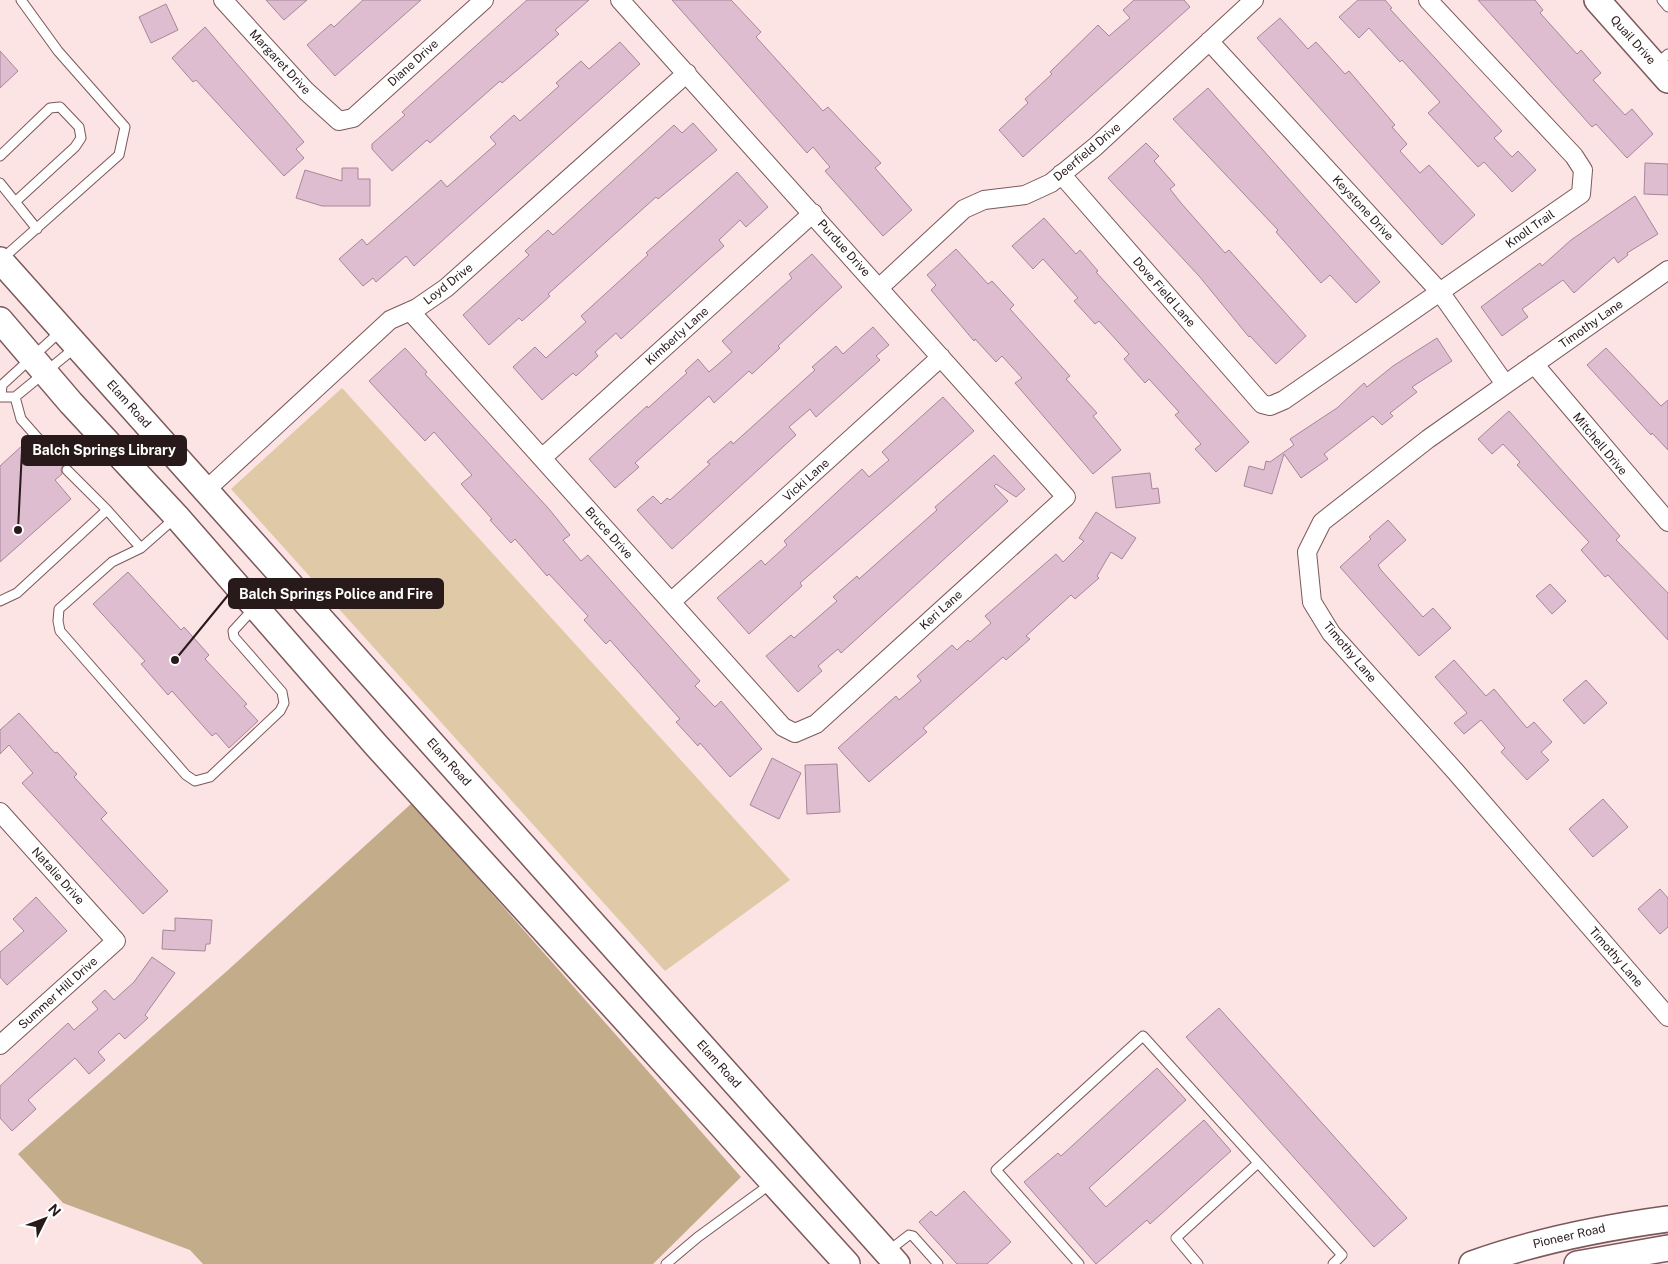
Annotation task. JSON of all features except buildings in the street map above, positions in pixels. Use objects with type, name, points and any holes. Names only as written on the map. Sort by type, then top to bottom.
[{"type":"main road","name":"Quail Drive","points":[[1597,0],[1664,66]]},
{"type":"main road","name":"Elam Road","points":[[0,260],[892,1258]]},
{"type":"main road","points":[[0,320],[38,366],[256,606],[376,745],[847,1264]]},
{"type":"main road","points":[[202,545],[231,518]]},
{"type":"main road","points":[[256,606],[286,579]]},
{"type":"main road","points":[[647,1044],[677,1016]]},
{"type":"main road","name":"Pioneer Road","points":[[1472,1264],[1557,1237],[1668,1218]]},
{"type":"main road","points":[[1503,1264],[1579,1243],[1589,1231]]},
{"type":"main road","points":[[1577,1264],[1668,1248]]},
{"type":"street","name":"Margaret Drive","points":[[223,0],[306,91],[339,121]]},
{"type":"street","name":"Diane Drive","points":[[339,121],[353,118],[484,0]]},
{"type":"street","name":"Purdue Drive","points":[[620,0],[1066,496]]},
{"type":"street","name":"Deerfield Drive","points":[[879,288],[964,209],[984,200],[1025,195],[1051,183],[1095,147],[1254,0]]},
{"type":"street","name":"Knoll Trail","points":[[1270,406],[1284,400],[1581,194],[1583,170],[1574,156],[1428,0]]},
{"type":"street","name":"Keystone Drive","points":[[1209,41],[1440,292],[1505,384]]},
{"type":"street","name":"Loyd Drive","points":[[206,490],[390,320],[410,311],[446,288],[687,73]]},
{"type":"street","name":"Dove Field Lane","points":[[1061,174],[1262,404],[1270,406]]},
{"type":"street","name":"Kimberly Lane","points":[[542,458],[813,213]]},
{"type":"street","name":"Timothy Lane","points":[[1668,270],[1428,438],[1322,522],[1308,552],[1312,602],[1331,633],[1455,771],[1668,1017]]},
{"type":"street","name":"Bruce Drive","points":[[410,311],[783,727],[795,733],[816,724]]},
{"type":"street","name":"Vicki Lane","points":[[671,602],[941,357]]},
{"type":"street","name":"Mitchell Drive","points":[[1534,364],[1668,522]]},
{"type":"street","name":"Keri Lane","points":[[816,724],[1066,496]]},
{"type":"street","name":"Natalie Drive","points":[[0,812],[116,941]]},
{"type":"street","name":"Summer Hill Drive","points":[[0,1045],[116,941]]},
{"type":"lane","points":[[0,260],[119,155],[125,127],[58,51],[21,0]]},
{"type":"lane","points":[[1662,0],[1668,7]]},
{"type":"lane","points":[[0,156],[50,108],[60,107],[79,127],[81,138],[75,147],[15,202]]},
{"type":"lane","points":[[0,183],[37,229]]},
{"type":"lane","points":[[50,452],[20,419],[16,398],[38,366],[70,338]]},
{"type":"lane","points":[[16,398],[0,397],[2,385],[38,366],[70,338]]},
{"type":"lane","points":[[67,470],[141,548]]},
{"type":"lane","points":[[0,601],[16,592],[107,510]]},
{"type":"lane","points":[[177,517],[141,548],[112,562],[60,609],[58,621],[60,631],[194,782],[210,777],[280,711],[284,703],[282,692],[234,637],[233,631],[256,606]]},
{"type":"lane","points":[[1079,1264],[996,1170],[1143,1036],[1342,1255],[1333,1264]]},
{"type":"lane","points":[[1198,1264],[1176,1238],[1258,1163]]},
{"type":"lane","points":[[666,1264],[698,1236],[772,1182]]},
{"type":"lane","points":[[892,1258],[909,1236],[913,1236],[938,1264]]},
{"type":"shaded area","points":[[342,388],[790,880],[665,971],[231,489]]},
{"type":"shaded area","points":[[412,803],[741,1177],[653,1264],[203,1264],[190,1250],[63,1203],[18,1154],[227,971]]},
{"type":"place","name":"Balch Springs Library","points":[[18,530]]},
{"type":"place","name":"Balch Springs Police and Fire","points":[[175,660]]}]
